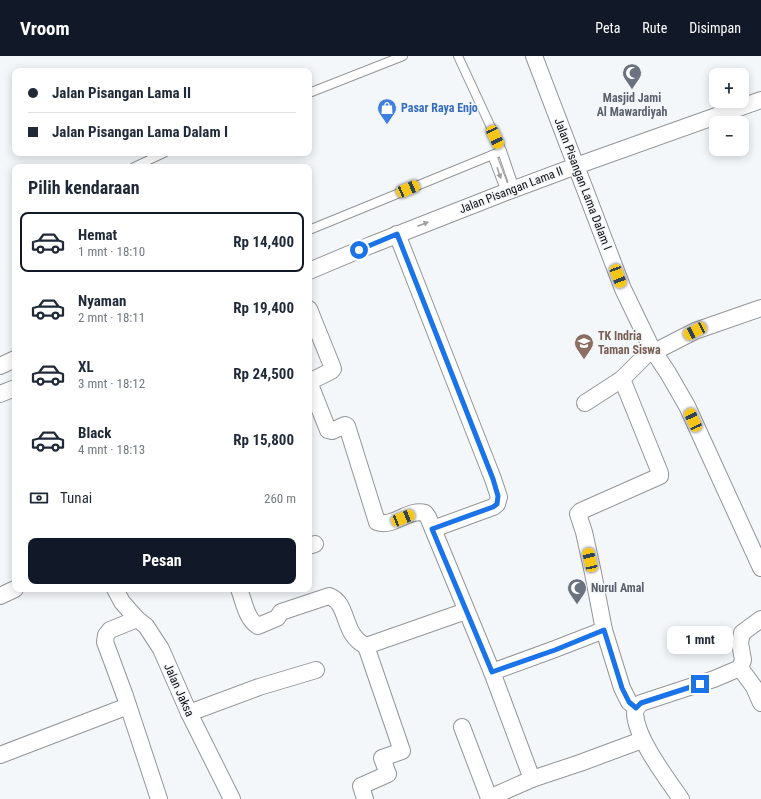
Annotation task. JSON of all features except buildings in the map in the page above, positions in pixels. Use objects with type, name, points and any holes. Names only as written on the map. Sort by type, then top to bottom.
[{"type":"street","name":"Jalan Pisangan Lama Dalam I","points":[[534,56],[623,289],[653,351],[687,406],[761,568]]},
{"type":"street","name":"Jalan Pisangan Lama II","points":[[312,270],[397,234],[511,190],[761,100]]},
{"type":"street","points":[[397,234],[493,479],[498,496],[497,504],[493,507],[432,529]]},
{"type":"street","points":[[585,403],[622,379],[653,351],[695,331],[761,308]]},
{"type":"street","points":[[312,317],[332,369],[331,371],[312,380]]},
{"type":"street","points":[[0,366],[12,360]]},
{"type":"street","points":[[622,379],[660,476],[579,513],[604,630],[622,688],[629,702],[636,708]]},
{"type":"street","points":[[0,394],[12,389]]},
{"type":"street","points":[[312,389],[329,431],[345,425],[346,426],[377,522],[389,523],[417,512],[422,512],[428,517],[492,672],[532,779]]},
{"type":"street","points":[[0,596],[12,590]]},
{"type":"street","name":"Jalan Jaksa","points":[[117,592],[122,602],[137,619],[146,626],[161,649],[189,713],[232,799]]},
{"type":"street","points":[[240,592],[248,614],[253,622],[258,626],[277,618],[281,612],[329,596],[336,598],[352,635],[360,643],[366,646],[402,751],[382,758],[388,774],[361,786],[365,799]]},
{"type":"street","points":[[366,646],[466,611]]},
{"type":"street","points":[[137,619],[110,630],[106,635],[105,642],[159,799]]},
{"type":"street","points":[[681,799],[642,740],[635,713],[636,708],[641,703],[714,679],[740,668],[743,660],[740,643],[742,634],[761,619]]},
{"type":"street","points":[[492,672],[555,650],[604,630]]},
{"type":"street","points":[[740,668],[754,687],[761,703]]},
{"type":"street","points":[[189,713],[259,687],[316,670]]},
{"type":"street","points":[[0,755],[128,706]]},
{"type":"street","points":[[462,727],[489,798],[532,779],[642,740]]},
{"type":"lane","points":[[312,92],[403,56]]},
{"type":"lane","points":[[458,56],[502,151],[511,190]]},
{"type":"lane","points":[[312,229],[502,151]]},
{"type":"lane","points":[[492,155],[511,190]]},
{"type":"lane","points":[[150,164],[160,156]]},
{"type":"place","name":"Masjid Jami Al Mawardiyah","points":[[632,90]]},
{"type":"place","name":"Pasar Raya Enjo","points":[[387,125]]},
{"type":"place","name":"TK Indria Taman Siswa","points":[[584,360]]},
{"type":"place","name":"Nurul Amal","points":[[577,605]]},
{"type":"route","points":[[359,250],[397,234],[493,479],[498,496],[497,504],[493,507],[432,529],[492,672],[555,650],[563,645],[604,630],[622,688],[629,702],[636,708],[641,703],[700,684]]}]
